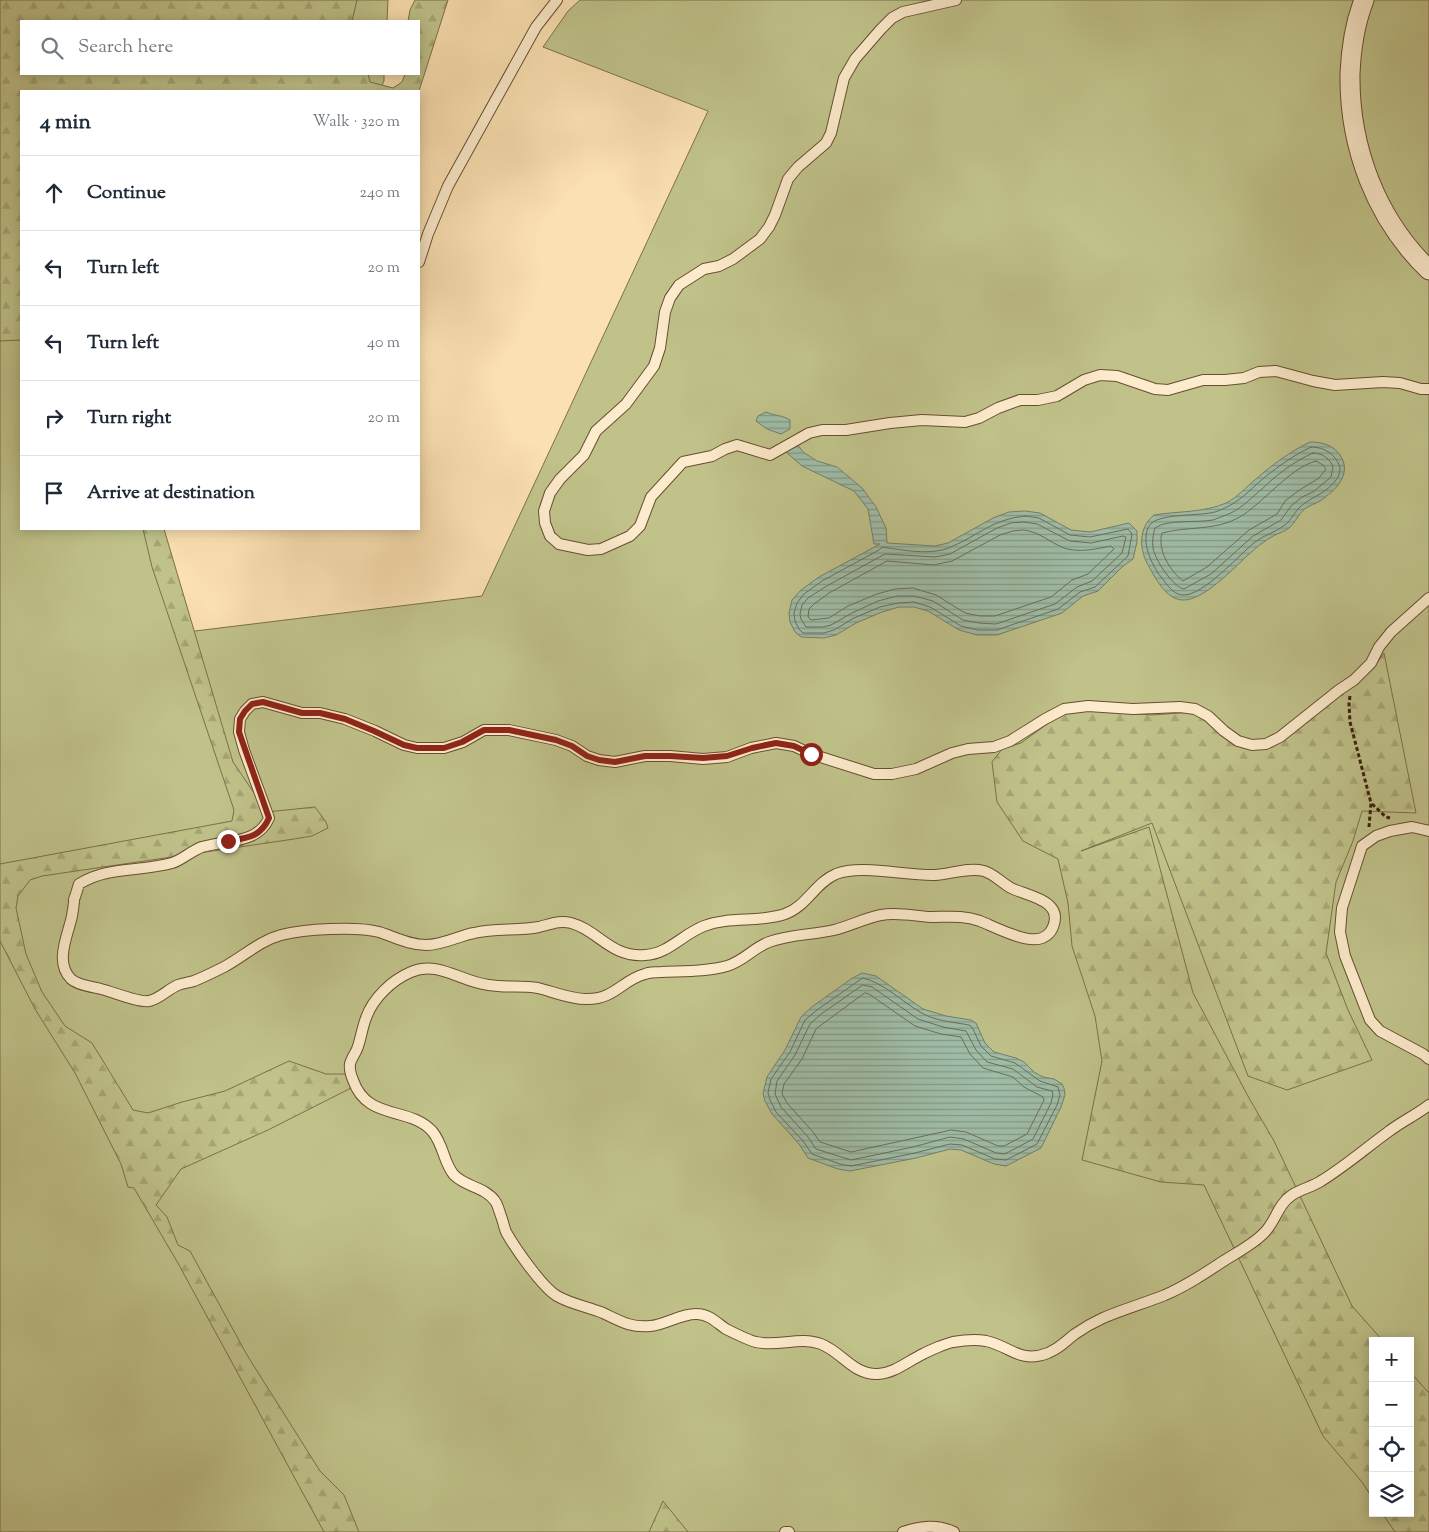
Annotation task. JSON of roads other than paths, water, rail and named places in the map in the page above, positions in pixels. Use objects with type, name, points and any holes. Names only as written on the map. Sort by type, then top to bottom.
[{"type":"street","points":[[1364,0],[1351,51],[1350,98],[1356,143],[1372,190],[1392,226],[1429,270]]},
{"type":"lane","points":[[420,259],[448,186],[536,27],[557,0]]},
{"type":"lane","points":[[956,0],[903,12],[892,18],[881,29],[855,59],[844,78],[832,133],[826,143],[798,167],[788,179],[776,215],[760,239],[733,259],[719,266],[704,269],[679,285],[670,298],[665,312],[660,348],[654,366],[626,404],[596,431],[584,455],[560,478],[550,493],[544,511],[545,523],[550,536],[559,544],[588,550],[601,549],[630,536],[640,526],[651,497],[683,462],[712,456],[737,445],[770,455],[809,433],[822,430],[846,430],[922,420],[965,422],[1020,400],[1038,400],[1057,396],[1084,380],[1100,376],[1117,376],[1155,389],[1168,390],[1203,380],[1244,378],[1259,372],[1276,371],[1313,381],[1335,384],[1383,382],[1400,383],[1421,389],[1429,389]]},
{"type":"lane","points":[[1429,598],[1390,632],[1371,662],[1354,680],[1280,737],[1266,744],[1252,746],[1238,741],[1208,716],[1195,709],[1180,707],[1133,709],[1088,706],[1064,709],[1010,741],[994,747],[952,752],[916,769],[892,774],[874,774],[811,754],[794,746],[776,743],[727,756],[703,758],[645,756],[615,762],[587,756],[572,746],[556,740],[509,730],[484,730],[462,742],[444,748],[417,748],[404,745],[345,719],[320,713],[302,713],[263,702],[252,704],[240,719],[239,732],[269,818],[265,827],[258,833],[245,839],[201,848],[174,863],[111,871],[90,876],[79,884],[62,953],[64,966],[69,978],[78,984],[120,994],[138,1002],[150,1001],[178,985],[191,982],[222,968],[234,962],[252,948],[277,936],[305,931],[366,929],[388,934],[404,942],[420,946],[438,944],[478,932],[526,930],[565,920],[577,925],[606,945],[619,951],[626,954],[644,956],[658,953],[709,924],[778,916],[794,910],[808,900],[818,887],[830,877],[842,872],[859,870],[923,875],[971,870],[987,872],[1018,892],[1042,899],[1051,906],[1056,919],[1053,928],[1047,936],[1038,940],[998,930],[976,919],[956,916],[881,915],[830,932],[773,940],[758,947],[741,961],[726,966],[704,970],[647,973],[634,977],[607,997],[594,1000],[578,999],[533,987],[516,985],[492,986],[461,978],[436,967],[420,967],[400,977],[382,992],[367,1013],[363,1030],[350,1064],[352,1078],[361,1096],[378,1110],[414,1118],[430,1128],[440,1144],[448,1168],[460,1180],[494,1197],[506,1231],[549,1291],[565,1300],[602,1312],[624,1324],[639,1328],[658,1326],[698,1313],[711,1318],[729,1330],[754,1342],[778,1344],[799,1340],[816,1342],[831,1348],[858,1370],[873,1375],[887,1373],[929,1350],[956,1341],[977,1339],[994,1343],[1016,1354],[1030,1357],[1044,1355],[1058,1349],[1076,1333],[1095,1321],[1182,1288],[1237,1253],[1271,1227],[1282,1202],[1288,1196],[1321,1182],[1395,1126],[1429,1105]]},
{"type":"lane","points":[[1429,831],[1412,827],[1390,831],[1376,836],[1362,846],[1342,908],[1340,932],[1345,956],[1370,1020],[1380,1031],[1429,1059]]},
{"type":"lane","points":[[903,1532],[924,1526],[943,1527],[954,1532]]},
{"type":"water","points":[[766,412],[790,420],[790,429],[781,434],[767,429],[756,421],[758,416]]},
{"type":"water","points":[[1310,442],[1327,445],[1340,455],[1344,469],[1343,475],[1336,487],[1320,501],[1303,510],[1289,528],[1261,544],[1209,590],[1191,599],[1183,600],[1177,599],[1166,592],[1144,557],[1142,538],[1145,525],[1149,520],[1154,515],[1199,510],[1226,503],[1275,464]]},
{"type":"water","points":[[797,444],[803,452],[817,461],[837,467],[862,488],[876,507],[886,528],[887,543],[935,546],[948,543],[993,518],[1009,512],[1025,511],[1040,513],[1071,530],[1090,532],[1129,523],[1137,531],[1137,542],[1133,559],[1122,567],[1098,591],[1083,596],[1062,613],[997,635],[977,635],[959,630],[928,611],[914,607],[899,607],[856,623],[836,635],[824,638],[801,637],[795,632],[790,622],[789,613],[792,600],[801,590],[819,577],[880,544],[874,544],[868,509],[854,491],[802,466],[785,451]]},
{"type":"water","points":[[862,973],[876,976],[923,1009],[946,1016],[971,1020],[976,1023],[985,1043],[994,1052],[1016,1058],[1024,1062],[1034,1072],[1062,1084],[1065,1095],[1041,1148],[1006,1166],[994,1164],[961,1150],[950,1149],[850,1171],[838,1169],[808,1158],[799,1144],[772,1114],[765,1101],[763,1094],[767,1077],[785,1050],[801,1017],[813,1006]]}]
